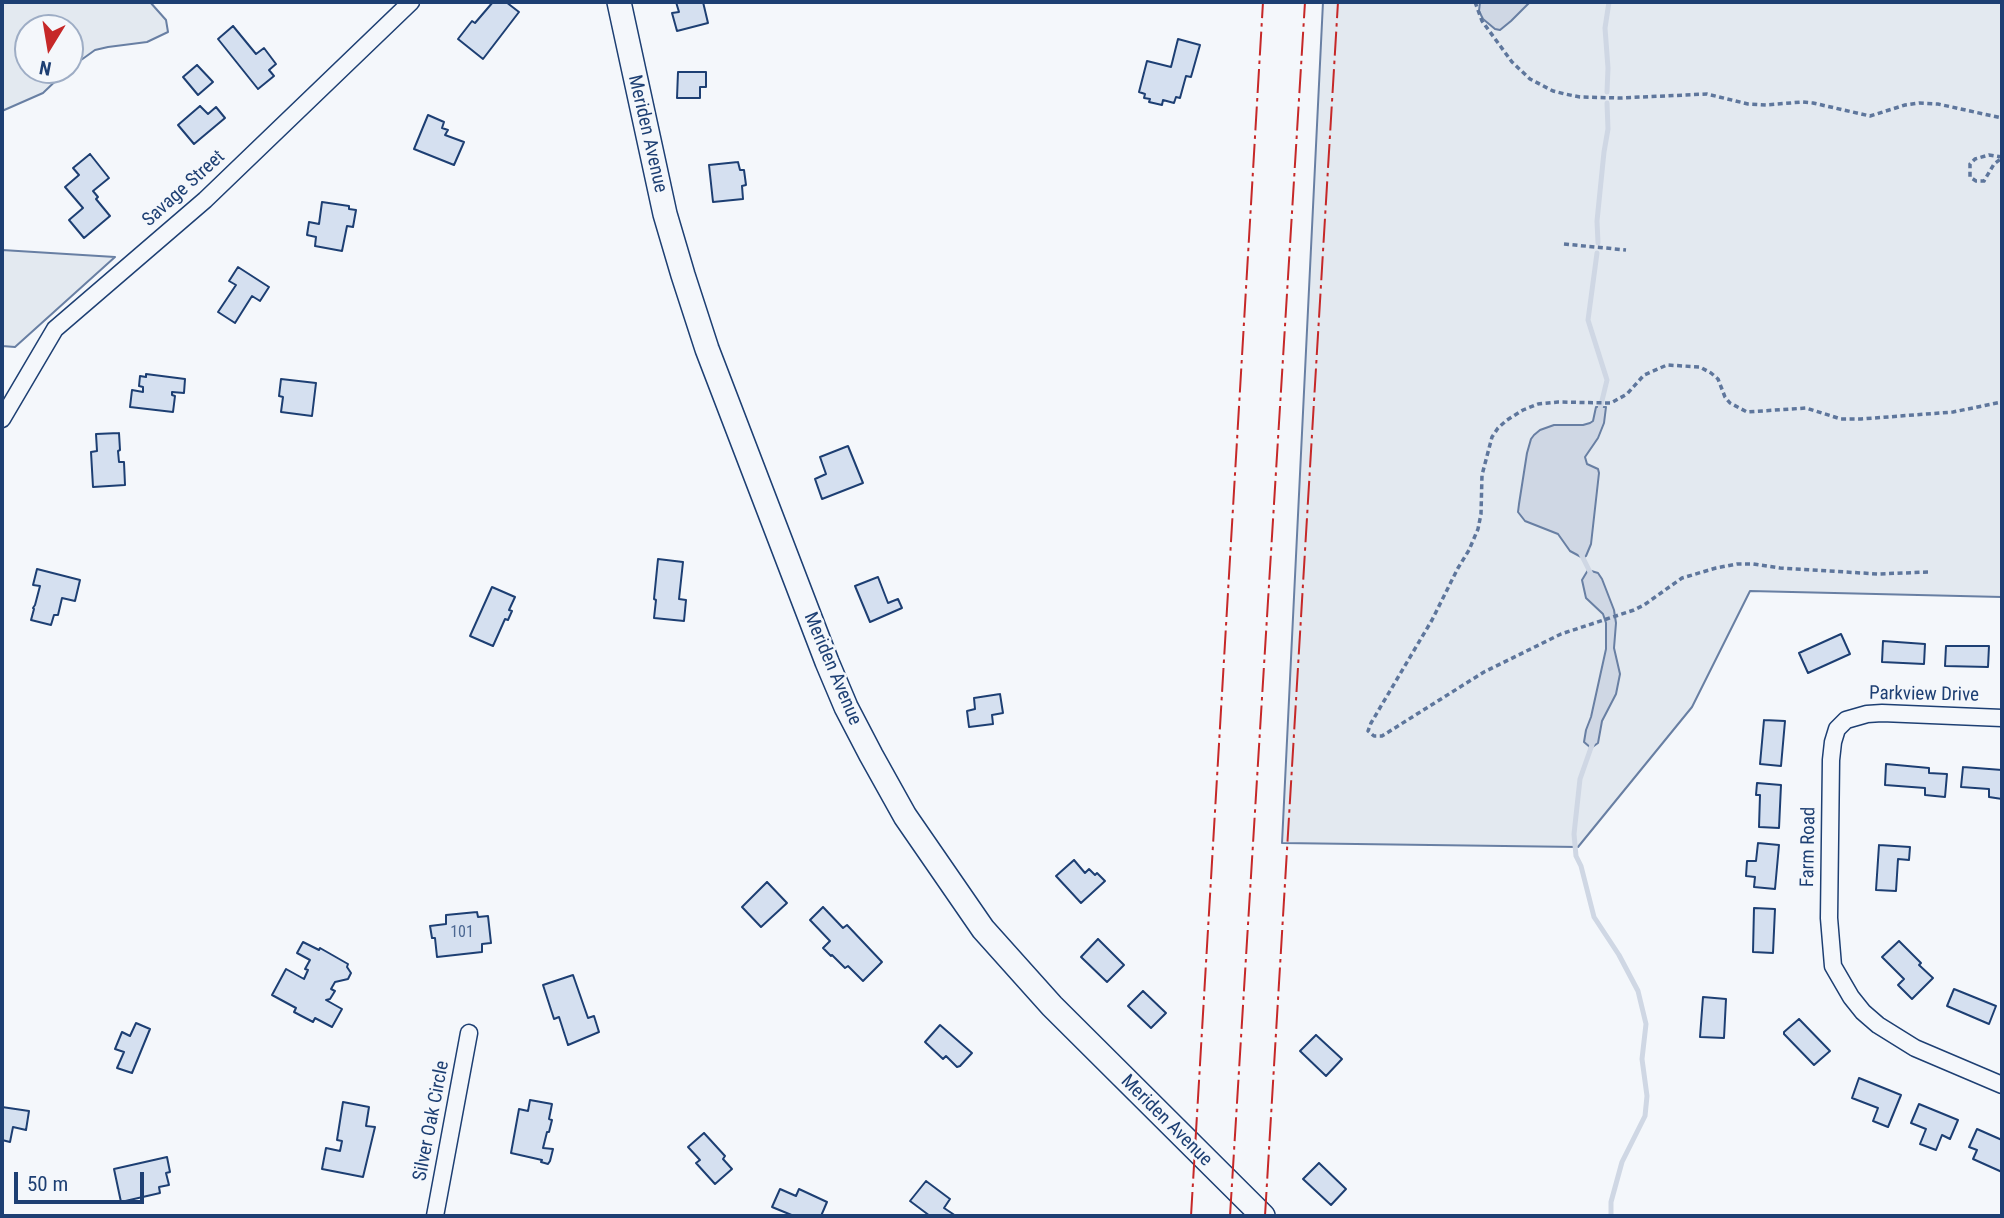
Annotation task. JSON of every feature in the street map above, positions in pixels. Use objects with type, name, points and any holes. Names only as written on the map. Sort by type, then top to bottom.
[{"type":"main road","name":"Meriden Avenue","points":[[619,2],[665,214],[703,337],[827,662],[871,755],[905,816],[983,929],[1052,1006],[1262,1216]]},
{"type":"street","name":"Savage Street","points":[[2,419],[55,330],[205,200],[406,4]]},
{"type":"street","name":"Parkview Drive","points":[[1846,720],[1882,713],[2002,718]]},
{"type":"street","name":"Farm Road","points":[[1846,720],[1837,729],[1831,760],[1830,927],[1833,966],[1850,997],[1863,1012],[1894,1037],[2002,1085]]},
{"type":"street","name":"Silver Oak Circle","points":[[435,1216],[469,1033]]},
{"type":"path","points":[[1475,2],[1482,21],[1511,62],[1525,75],[1553,91],[1594,98],[1707,94],[1748,104],[1813,103],[1870,116],[1919,103],[1952,106],[2002,118]]},
{"type":"path","points":[[1989,155],[2002,158],[1994,164],[1984,181],[1976,181],[1970,177],[1970,164],[1975,159],[1989,155]]},
{"type":"path","points":[[1564,244],[1626,250]]},
{"type":"path","points":[[1928,572],[1878,574],[1753,564],[1726,565],[1682,578],[1644,605],[1561,634],[1484,672],[1382,736],[1374,736],[1368,731],[1469,550],[1478,529],[1484,462],[1492,438],[1498,428],[1516,414],[1538,404],[1558,401],[1611,403],[1627,394],[1644,375],[1667,365],[1700,368],[1711,373],[1718,379],[1730,403],[1747,412],[1806,408],[1841,419],[1861,419],[1953,412],[2002,402]]},
{"type":"shaded area","points":[[2,2],[150,2],[166,20],[168,32],[147,42],[95,50],[84,58],[84,14],[14,14],[14,84],[52,84],[43,93],[2,111]]},
{"type":"shaded area","points":[[1323,2],[2002,2],[2002,597],[1750,591],[1692,707],[1578,847],[1282,843]]},
{"type":"shaded area","points":[[1480,2],[1530,2],[1500,30],[1483,19],[1479,11]]},
{"type":"shaded area","points":[[2,250],[115,257],[15,347],[2,346]]},
{"type":"shaded area","points":[[1596,407],[1606,407],[1598,438],[1585,457],[1587,464],[1598,469],[1599,473],[1591,544],[1583,558],[1570,551],[1558,534],[1525,521],[1518,512],[1531,439],[1540,430],[1554,425],[1590,423],[1593,421]]},
{"type":"shaded area","points":[[1588,570],[1598,573],[1602,579],[1614,610],[1614,648],[1620,674],[1616,694],[1602,721],[1598,743],[1591,748],[1584,742],[1606,649],[1606,623],[1603,614],[1586,598],[1582,580]]},
{"type":"building","points":[[493,2],[506,2],[519,12],[483,59],[458,39],[472,21],[475,23]]},
{"type":"building","points":[[676,2],[703,2],[708,23],[677,31],[672,13],[679,12]]},
{"type":"building","points":[[233,26],[256,54],[264,48],[276,64],[269,70],[274,76],[258,89],[218,39]]},
{"type":"building","points":[[1178,39],[1200,45],[1191,77],[1186,76],[1180,98],[1176,97],[1174,103],[1163,100],[1162,105],[1149,102],[1150,99],[1144,98],[1145,94],[1139,92],[1147,61],[1171,67]]},
{"type":"building","points":[[197,65],[213,82],[198,95],[183,77]]},
{"type":"building","points":[[678,72],[706,72],[706,87],[700,87],[700,98],[677,98]]},
{"type":"building","points":[[200,106],[208,114],[216,107],[225,118],[194,144],[178,125]]},
{"type":"building","points":[[428,115],[444,122],[442,128],[448,130],[445,135],[464,142],[454,165],[414,149]]},
{"type":"building","points":[[90,154],[109,178],[93,191],[110,216],[84,238],[69,220],[83,208],[65,187],[79,175],[73,168]]},
{"type":"building","points":[[738,162],[740,170],[744,170],[746,185],[742,186],[743,199],[713,202],[709,165]]},
{"type":"building","points":[[322,202],[349,206],[349,209],[356,210],[353,227],[347,226],[342,251],[315,246],[316,237],[307,235],[309,222],[319,224]]},
{"type":"building","points":[[238,267],[269,287],[260,301],[252,296],[235,323],[218,312],[236,285],[229,281]]},
{"type":"building","points":[[146,374],[185,379],[184,393],[172,392],[175,396],[173,412],[130,407],[132,390],[143,392],[143,387],[139,386],[140,376],[146,377]]},
{"type":"building","points":[[281,379],[316,383],[312,416],[281,412]]},
{"type":"building","points":[[119,433],[119,462],[124,462],[125,485],[93,487],[91,452],[97,451],[96,434]]},
{"type":"building","points":[[848,446],[863,483],[822,499],[815,479],[826,474],[820,457]]},
{"type":"building","points":[[658,559],[683,562],[679,599],[686,600],[684,621],[654,618]]},
{"type":"building","points":[[37,569],[80,580],[75,601],[62,598],[58,615],[54,615],[51,625],[31,620],[40,586],[33,585]]},
{"type":"building","points":[[878,577],[888,603],[898,599],[902,608],[870,622],[855,586]]},
{"type":"building","points":[[492,587],[515,597],[508,620],[505,619],[493,646],[470,636]]},
{"type":"building","points":[[1841,634],[1850,654],[1808,673],[1799,653]]},
{"type":"building","points":[[1883,641],[1925,644],[1924,664],[1882,662]]},
{"type":"building","points":[[1946,646],[1989,646],[1988,667],[1945,666]]},
{"type":"building","points":[[1000,694],[1003,713],[992,715],[993,724],[969,727],[967,711],[975,709],[974,698]]},
{"type":"building","points":[[1764,720],[1785,721],[1781,766],[1760,764]]},
{"type":"building","points":[[1886,764],[1929,768],[1929,773],[1947,774],[1945,797],[1925,795],[1925,788],[1885,785]]},
{"type":"building","points":[[1963,767],[2002,770],[2002,799],[1989,797],[1989,789],[1961,787]]},
{"type":"building","points":[[1757,783],[1781,785],[1779,828],[1759,827],[1760,795],[1756,795]]},
{"type":"building","points":[[1758,843],[1779,845],[1775,889],[1754,887],[1755,877],[1746,876],[1747,861],[1756,861]]},
{"type":"building","points":[[1879,845],[1910,847],[1909,860],[1898,859],[1896,891],[1876,890]]},
{"type":"building","points":[[1074,860],[1085,873],[1089,869],[1105,881],[1081,903],[1056,876]]},
{"type":"building","points":[[767,882],[787,903],[761,927],[742,907]]},
{"type":"building","points":[[823,907],[843,928],[847,925],[882,962],[863,981],[823,948],[830,941],[810,920]]},
{"type":"building","points":[[1754,908],[1775,909],[1773,953],[1753,952]]},
{"type":"building","points":[[477,912],[478,917],[488,916],[491,943],[482,944],[482,952],[437,957],[435,938],[432,938],[430,926],[446,924],[446,915]]},
{"type":"building","points":[[1098,939],[1124,965],[1107,982],[1081,957]]},
{"type":"building","points":[[1899,941],[1933,978],[1912,999],[1898,985],[1904,979],[1882,957]]},
{"type":"building","points":[[303,942],[348,964],[351,973],[348,979],[335,982],[331,989],[335,991],[330,999],[326,1000],[342,1009],[332,1027],[315,1018],[313,1022],[294,1012],[296,1008],[272,995],[286,969],[304,979],[310,960],[297,953]]},
{"type":"building","points":[[573,975],[588,1018],[594,1016],[599,1032],[568,1045],[559,1017],[554,1019],[543,985]]},
{"type":"building","points":[[1954,989],[1996,1006],[1989,1024],[1947,1006]]},
{"type":"building","points":[[1143,991],[1166,1013],[1151,1028],[1128,1006]]},
{"type":"building","points":[[1703,997],[1726,999],[1724,1038],[1700,1037]]},
{"type":"building","points":[[1799,1019],[1830,1051],[1814,1065],[1784,1034]]},
{"type":"building","points":[[136,1023],[150,1029],[132,1073],[117,1068],[124,1052],[115,1049],[122,1032],[130,1036]]},
{"type":"building","points":[[940,1025],[972,1053],[960,1066],[957,1067],[946,1056],[943,1059],[925,1042]]},
{"type":"building","points":[[1316,1035],[1342,1059],[1326,1076],[1300,1051]]},
{"type":"building","points":[[1859,1078],[1901,1095],[1888,1127],[1873,1121],[1878,1108],[1852,1098]]},
{"type":"building","points":[[530,1100],[552,1104],[549,1119],[552,1120],[543,1148],[553,1149],[548,1164],[541,1162],[542,1160],[511,1153],[519,1109],[528,1111]]},
{"type":"building","points":[[343,1102],[369,1107],[366,1126],[375,1127],[363,1177],[322,1169],[326,1148],[340,1151],[342,1141],[337,1140]]},
{"type":"building","points":[[1919,1104],[1958,1120],[1950,1139],[1942,1135],[1936,1150],[1920,1144],[1926,1129],[1911,1123]]},
{"type":"building","points":[[2,1107],[29,1111],[26,1130],[13,1127],[10,1142],[2,1140]]},
{"type":"building","points":[[1977,1129],[2002,1140],[2002,1172],[1973,1159],[1977,1150],[1969,1147]]},
{"type":"building","points":[[704,1133],[725,1156],[723,1159],[732,1169],[715,1184],[696,1163],[700,1160],[688,1147]]},
{"type":"building","points":[[167,1157],[170,1172],[166,1173],[169,1185],[159,1187],[160,1193],[121,1202],[114,1169]]},
{"type":"building","points":[[1319,1163],[1346,1189],[1331,1205],[1303,1179]]},
{"type":"building","points":[[926,1181],[950,1199],[944,1208],[956,1216],[930,1216],[910,1201]]},
{"type":"building","points":[[780,1189],[796,1196],[799,1189],[827,1202],[821,1216],[794,1216],[772,1207]]},
{"type":"waterway","points":[[1607,92],[1605,28],[1609,2]]},
{"type":"waterway","points":[[1598,243],[1597,221],[1608,129],[1607,103]]},
{"type":"waterway","points":[[1597,253],[1588,320],[1607,380],[1599,413]]},
{"type":"waterway","points":[[1581,554],[1591,574]]},
{"type":"waterway","points":[[1593,742],[1580,779],[1574,834],[1576,856],[1594,917],[1638,991],[1646,1024],[1642,1059],[1647,1096],[1645,1116],[1622,1162],[1611,1202],[1611,1216]]},
{"type":"power","points":[[1191,1216],[1263,2]]},
{"type":"power","points":[[1230,1216],[1305,2]]},
{"type":"power","points":[[1265,1216],[1338,2]]}]
